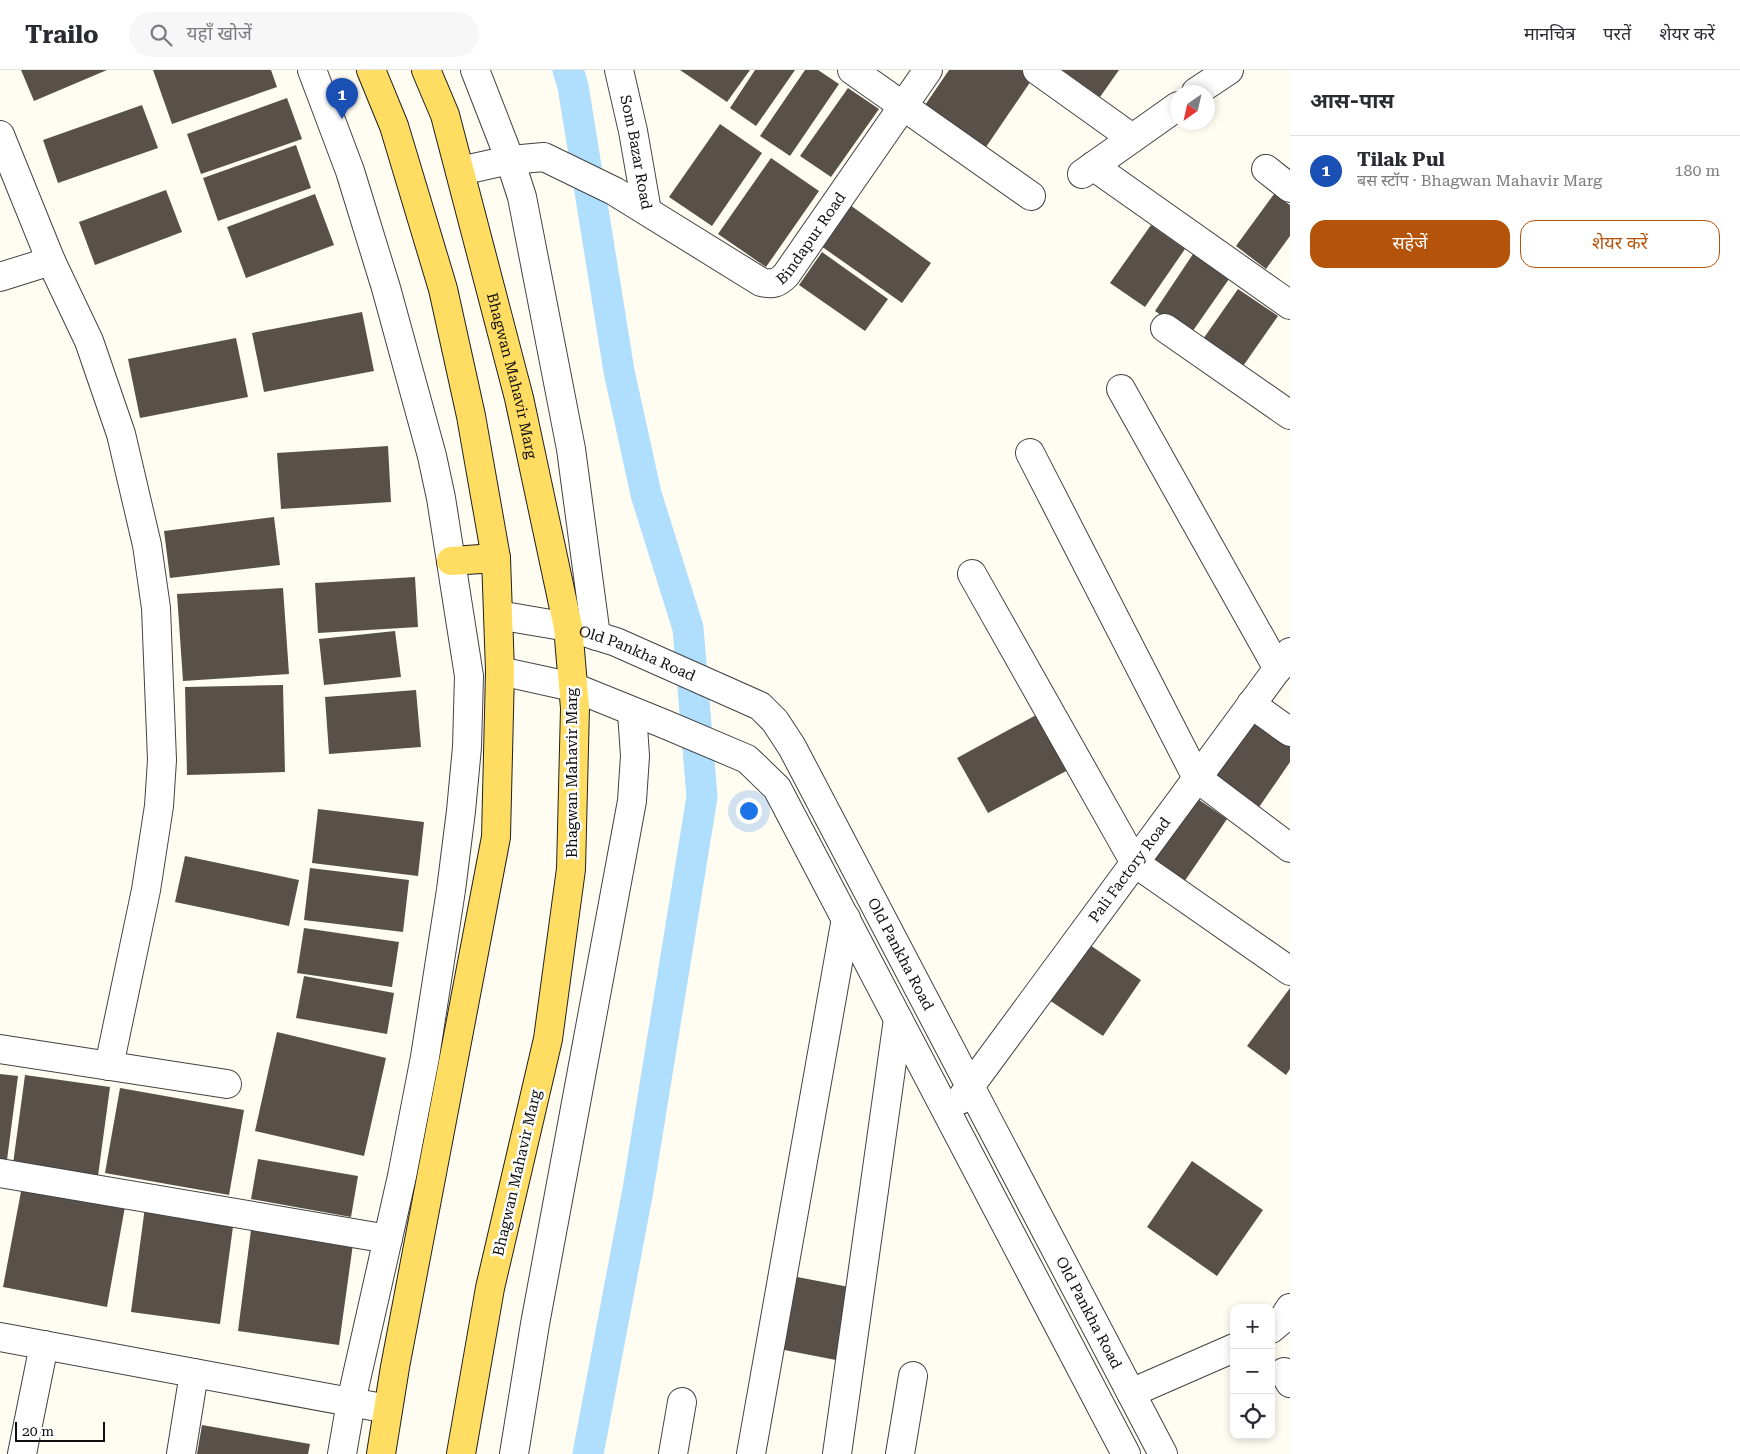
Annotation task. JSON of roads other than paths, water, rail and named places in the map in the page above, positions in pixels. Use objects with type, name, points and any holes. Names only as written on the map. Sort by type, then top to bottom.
[{"type":"main road","points":[[371,70],[394,126],[443,289],[471,416],[496,558],[500,671],[496,837],[381,1454]]},
{"type":"main road","name":"Bhagwan Mahavir Marg","points":[[426,70],[445,115],[519,398],[568,627],[575,708],[571,869],[548,1039],[490,1288],[461,1454]]},
{"type":"main road","points":[[451,561],[496,558]]},
{"type":"street","points":[[312,70],[350,171],[386,288],[432,456],[441,498],[469,676],[464,774],[451,890],[425,1057],[404,1167],[351,1402],[342,1454]]},
{"type":"street","points":[[475,70],[510,160],[522,198],[571,449],[596,636]]},
{"type":"street","name":"Som Bazar Road","points":[[619,70],[633,131],[647,211]]},
{"type":"street","points":[[852,70],[1032,196]]},
{"type":"street","name":"Bindapur Road","points":[[647,211],[761,282],[770,284],[779,282],[792,267],[928,70]]},
{"type":"street","points":[[1037,70],[1132,138]]},
{"type":"street","points":[[1206,85],[1225,71]]},
{"type":"street","points":[[1170,112],[1087,170],[1290,305]]},
{"type":"street","points":[[0,135],[51,261],[89,341],[121,434],[147,545],[156,608],[162,760],[159,806],[146,890],[109,1066]]},
{"type":"street","name":"Som Bazar Road","points":[[460,171],[510,160],[544,157],[614,191],[647,211]]},
{"type":"street","points":[[1266,169],[1290,188]]},
{"type":"street","points":[[0,277],[51,261]]},
{"type":"street","points":[[1165,328],[1290,415]]},
{"type":"street","points":[[1121,389],[1284,661]]},
{"type":"street","points":[[1030,453],[1197,778],[1290,848]]},
{"type":"street","points":[[972,574],[1135,863],[1290,971]]},
{"type":"street","name":"Old Pankha Road","points":[[498,615],[568,627],[616,642],[760,706],[775,722],[792,747],[1163,1454]]},
{"type":"street","name":"Pali Factory Road","points":[[948,1114],[1284,661]]},
{"type":"street","points":[[500,671],[573,687],[662,723],[747,759],[777,788],[1126,1454]]},
{"type":"street","points":[[1252,704],[1290,732]]},
{"type":"street","points":[[514,1454],[535,1324],[632,801],[635,756],[632,712]]},
{"type":"street","points":[[751,1454],[846,918]]},
{"type":"street","points":[[837,1454],[898,1019]]},
{"type":"street","points":[[0,1049],[227,1084]]},
{"type":"street","points":[[0,1173],[388,1240]]},
{"type":"street","points":[[1275,1326],[1290,1308]]},
{"type":"street","points":[[0,1337],[388,1409]]},
{"type":"street","points":[[22,1454],[44,1344]]},
{"type":"street","points":[[1131,1393],[1232,1349]]},
{"type":"street","points":[[181,1454],[194,1373]]},
{"type":"street","points":[[900,1454],[913,1376]]},
{"type":"street","points":[[673,1454],[682,1402]]},
{"type":"waterway","points":[[568,70],[573,86],[619,371],[646,494],[688,628],[702,797],[638,1190],[588,1454]]},
{"type":"place","name":"Tilak Pul","points":[[342,119]]}]
